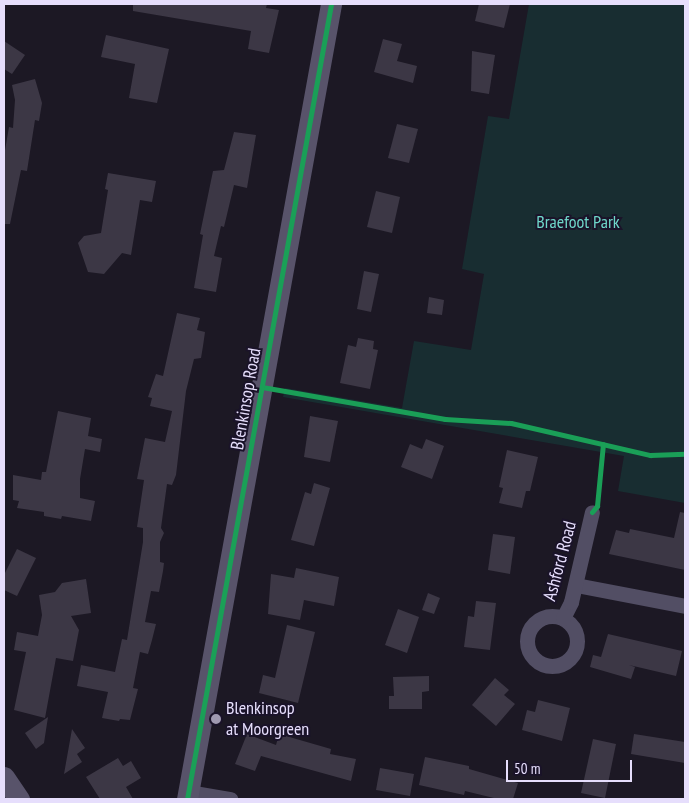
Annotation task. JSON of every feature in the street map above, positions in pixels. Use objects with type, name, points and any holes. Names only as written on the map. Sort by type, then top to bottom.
[{"type":"street","name":"Blenkinsop Road","points":[[188,796],[331,4]]},
{"type":"street","name":"Ashford Road","points":[[563,618],[576,585],[592,512]]},
{"type":"street","points":[[576,585],[685,606]]},
{"type":"street","points":[[4,777],[19,799]]},
{"type":"street","points":[[188,796],[230,799]]},
{"type":"green space","name":"Braefoot Park","points":[[529,4],[685,4],[685,503],[618,491],[624,456],[283,397],[285,388],[402,408],[414,341],[471,350],[484,274],[462,269],[488,116],[509,119]]},
{"type":"building","points":[[133,4],[267,4],[266,8],[279,10],[269,53],[248,49],[251,31],[133,11]]},
{"type":"building","points":[[479,4],[510,4],[504,28],[475,21]]},
{"type":"building","points":[[106,35],[169,49],[157,103],[129,98],[135,64],[101,57]]},
{"type":"building","points":[[383,39],[402,44],[397,61],[417,66],[413,83],[374,72]]},
{"type":"building","points":[[4,41],[25,55],[12,74],[4,69]]},
{"type":"building","points":[[472,51],[495,55],[489,94],[471,91]]},
{"type":"building","points":[[35,79],[42,103],[39,121],[35,120],[27,171],[21,170],[10,224],[4,224],[4,156],[9,127],[13,128],[15,100],[12,85]]},
{"type":"building","points":[[397,124],[418,129],[409,163],[388,158]]},
{"type":"building","points":[[234,132],[256,135],[247,188],[234,185],[224,227],[221,226],[214,256],[222,258],[216,292],[194,288],[203,235],[200,234],[213,171],[224,170]]},
{"type":"building","points":[[108,173],[156,181],[152,202],[140,200],[131,255],[122,253],[104,274],[88,272],[78,243],[84,236],[101,233],[108,190],[105,189]]},
{"type":"building","points":[[376,191],[400,197],[392,233],[367,227]]},
{"type":"building","points":[[364,271],[379,274],[371,312],[357,309]]},
{"type":"building","points":[[429,297],[444,300],[442,315],[427,313]]},
{"type":"building","points":[[177,313],[200,318],[197,330],[205,332],[201,358],[194,359],[186,391],[176,475],[172,485],[167,484],[161,528],[164,533],[160,542],[160,562],[164,563],[163,571],[159,592],[151,591],[145,622],[156,624],[148,654],[140,652],[133,688],[138,689],[130,720],[120,719],[119,721],[102,718],[108,692],[77,686],[81,665],[115,672],[122,639],[127,640],[143,542],[143,528],[137,527],[144,480],[137,479],[145,438],[165,442],[172,411],[150,406],[152,398],[148,397],[156,374],[163,376]]},
{"type":"building","points":[[358,338],[374,341],[373,349],[378,350],[370,389],[340,383],[348,345],[356,347]]},
{"type":"building","points":[[58,411],[91,418],[88,436],[102,439],[100,452],[85,449],[80,479],[80,498],[95,501],[91,521],[62,516],[61,519],[44,516],[44,512],[17,508],[19,501],[13,500],[13,475],[41,480],[42,472],[46,472]]},
{"type":"building","points":[[310,416],[338,421],[330,462],[304,457]]},
{"type":"building","points":[[426,439],[444,446],[432,479],[401,467],[410,444],[422,449]]},
{"type":"building","points":[[507,450],[538,457],[530,491],[526,491],[522,508],[499,503],[503,488],[499,487]]},
{"type":"building","points":[[314,483],[330,488],[314,546],[291,540],[305,492],[311,494]]},
{"type":"building","points":[[680,512],[685,513],[685,570],[609,554],[616,530],[629,533],[630,529],[674,538]]},
{"type":"building","points":[[493,534],[515,537],[510,574],[488,570]]},
{"type":"building","points":[[17,549],[36,558],[17,596],[4,590],[4,575]]},
{"type":"building","points":[[296,568],[339,577],[334,606],[304,600],[300,620],[268,614],[271,574],[294,578]]},
{"type":"building","points":[[86,579],[91,613],[71,616],[79,630],[73,661],[56,658],[45,718],[14,710],[26,652],[14,650],[17,632],[38,636],[42,615],[39,595],[55,592],[62,583]]},
{"type":"building","points":[[428,593],[440,598],[434,614],[422,610]]},
{"type":"building","points":[[476,601],[496,603],[490,650],[464,647],[468,616],[474,617]]},
{"type":"building","points":[[398,609],[419,617],[407,653],[385,645]]},
{"type":"building","points":[[287,625],[315,632],[298,703],[259,693],[263,675],[275,678]]},
{"type":"building","points":[[608,634],[682,651],[676,676],[629,665],[635,667],[631,679],[590,667],[593,655],[601,657]]},
{"type":"building","points":[[429,676],[429,691],[422,692],[422,709],[389,709],[389,696],[394,696],[393,677]]},
{"type":"building","points":[[495,678],[509,690],[504,695],[515,704],[496,726],[472,705]]},
{"type":"building","points":[[538,700],[570,708],[562,741],[522,730],[527,710],[535,712]]},
{"type":"building","points":[[48,717],[44,743],[36,749],[25,733]]},
{"type":"building","points":[[72,729],[85,748],[77,754],[82,762],[64,774]]},
{"type":"building","points":[[247,734],[276,745],[279,734],[331,749],[330,754],[356,759],[351,781],[261,756],[255,771],[235,764]]},
{"type":"building","points":[[634,734],[685,742],[685,763],[631,754]]},
{"type":"building","points":[[593,739],[616,744],[605,798],[581,793]]},
{"type":"building","points":[[425,757],[469,766],[469,769],[518,783],[513,799],[498,799],[465,791],[464,795],[419,785]]},
{"type":"building","points":[[118,758],[123,766],[131,761],[141,778],[126,787],[133,799],[100,799],[86,777]]},
{"type":"building","points":[[380,768],[414,774],[410,796],[376,790]]},
{"type":"cycle path","points":[[187,799],[331,4]]},
{"type":"cycle path","points":[[262,387],[445,419],[511,423],[650,455],[685,454]]},
{"type":"cycle path","points":[[592,512],[597,506],[603,444]]},
{"type":"place","name":"Blenkinsop at Moorgreen","points":[[216,719]]}]
